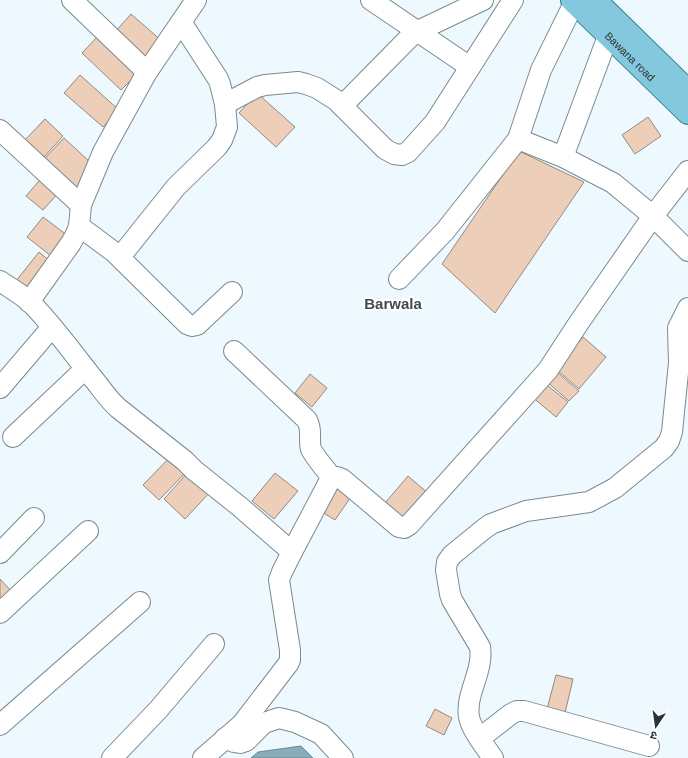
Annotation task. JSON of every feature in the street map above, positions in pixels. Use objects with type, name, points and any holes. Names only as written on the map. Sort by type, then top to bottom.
[{"type":"main road","name":"Bawana road","points":[[596,9],[688,91]]},
{"type":"main road","name":"Bawana road","points":[[596,9],[688,113]]},
{"type":"street","points":[[72,0],[147,72]]},
{"type":"street","points":[[30,302],[76,234],[79,226],[81,205],[103,152],[147,72],[196,0]]},
{"type":"street","points":[[371,0],[470,68]]},
{"type":"street","points":[[342,106],[409,38],[418,31],[483,0]]},
{"type":"street","points":[[225,104],[257,87],[265,85],[298,82],[306,84],[317,88],[336,100],[385,149],[394,154],[402,155],[408,152],[435,122],[513,0]]},
{"type":"street","points":[[399,279],[445,231],[518,139],[541,70],[596,9]]},
{"type":"street","points":[[563,157],[596,9]]},
{"type":"street","points":[[120,257],[176,187],[217,147],[222,140],[227,127],[225,104],[218,79],[181,22]]},
{"type":"street","points":[[0,130],[81,205]]},
{"type":"street","points":[[518,139],[563,157],[613,183],[654,216],[688,251]]},
{"type":"street","points":[[203,758],[242,724],[290,660],[290,650],[279,580],[328,482],[332,478],[337,477],[342,479],[399,527],[404,528],[409,524],[548,370],[578,324],[654,216],[688,171]]},
{"type":"street","points":[[79,226],[109,247],[187,324],[192,326],[197,325],[232,292]]},
{"type":"street","points":[[0,281],[30,302],[52,327],[108,398],[118,408],[185,461],[292,552]]},
{"type":"street","points":[[493,758],[469,719],[468,707],[481,653],[480,647],[452,600],[446,570],[447,562],[452,555],[491,524],[526,511],[589,502],[615,488],[664,448],[670,441],[672,432],[679,363],[678,328],[688,308]]},
{"type":"street","points":[[0,388],[52,327]]},
{"type":"street","points":[[234,351],[307,420],[310,426],[312,451],[332,478]]},
{"type":"street","points":[[13,437],[85,369]]},
{"type":"street","points":[[0,553],[34,518]]},
{"type":"street","points":[[0,613],[88,531]]},
{"type":"street","points":[[0,725],[140,602]]},
{"type":"street","points":[[112,758],[158,710],[214,644]]},
{"type":"street","points":[[480,738],[517,711],[649,746]]},
{"type":"street","points":[[225,738],[240,743],[246,741],[264,723],[279,718],[295,722],[321,734],[343,758]]},
{"type":"water","points":[[301,746],[313,758],[251,758],[258,752]]},
{"type":"building","points":[[131,14],[163,42],[147,60],[115,32]]},
{"type":"building","points":[[99,35],[138,73],[121,90],[82,53]]},
{"type":"building","points":[[80,75],[119,110],[103,127],[64,93]]},
{"type":"building","points":[[257,93],[295,127],[276,147],[239,113]]},
{"type":"building","points":[[648,117],[661,136],[635,154],[622,135]]},
{"type":"building","points":[[45,119],[63,136],[42,159],[23,142]]},
{"type":"building","points":[[64,138],[91,163],[78,191],[44,159]]},
{"type":"building","points":[[519,151],[584,182],[495,313],[442,264]]},
{"type":"building","points":[[45,174],[62,189],[43,210],[26,196]]},
{"type":"building","points":[[43,217],[67,235],[51,256],[27,237]]},
{"type":"building","points":[[39,252],[51,262],[29,291],[16,281]]},
{"type":"building","points":[[583,337],[606,357],[579,389],[556,369]]},
{"type":"building","points":[[556,371],[579,391],[569,401],[546,381]]},
{"type":"building","points":[[310,374],[327,388],[312,407],[295,393]]},
{"type":"building","points":[[543,382],[568,402],[556,417],[531,396]]},
{"type":"building","points":[[172,455],[188,470],[159,500],[143,485]]},
{"type":"building","points":[[190,470],[212,490],[185,519],[164,499]]},
{"type":"building","points":[[275,473],[298,491],[274,519],[252,501]]},
{"type":"building","points":[[408,476],[429,494],[406,521],[385,503]]},
{"type":"building","points":[[340,485],[353,494],[335,520],[322,512]]},
{"type":"building","points":[[0,579],[14,594],[0,608]]},
{"type":"building","points":[[556,675],[573,679],[565,713],[547,709]]},
{"type":"building","points":[[435,709],[452,718],[444,735],[426,726]]},
{"type":"district","name":"Barwala","points":[[393,304]]}]
